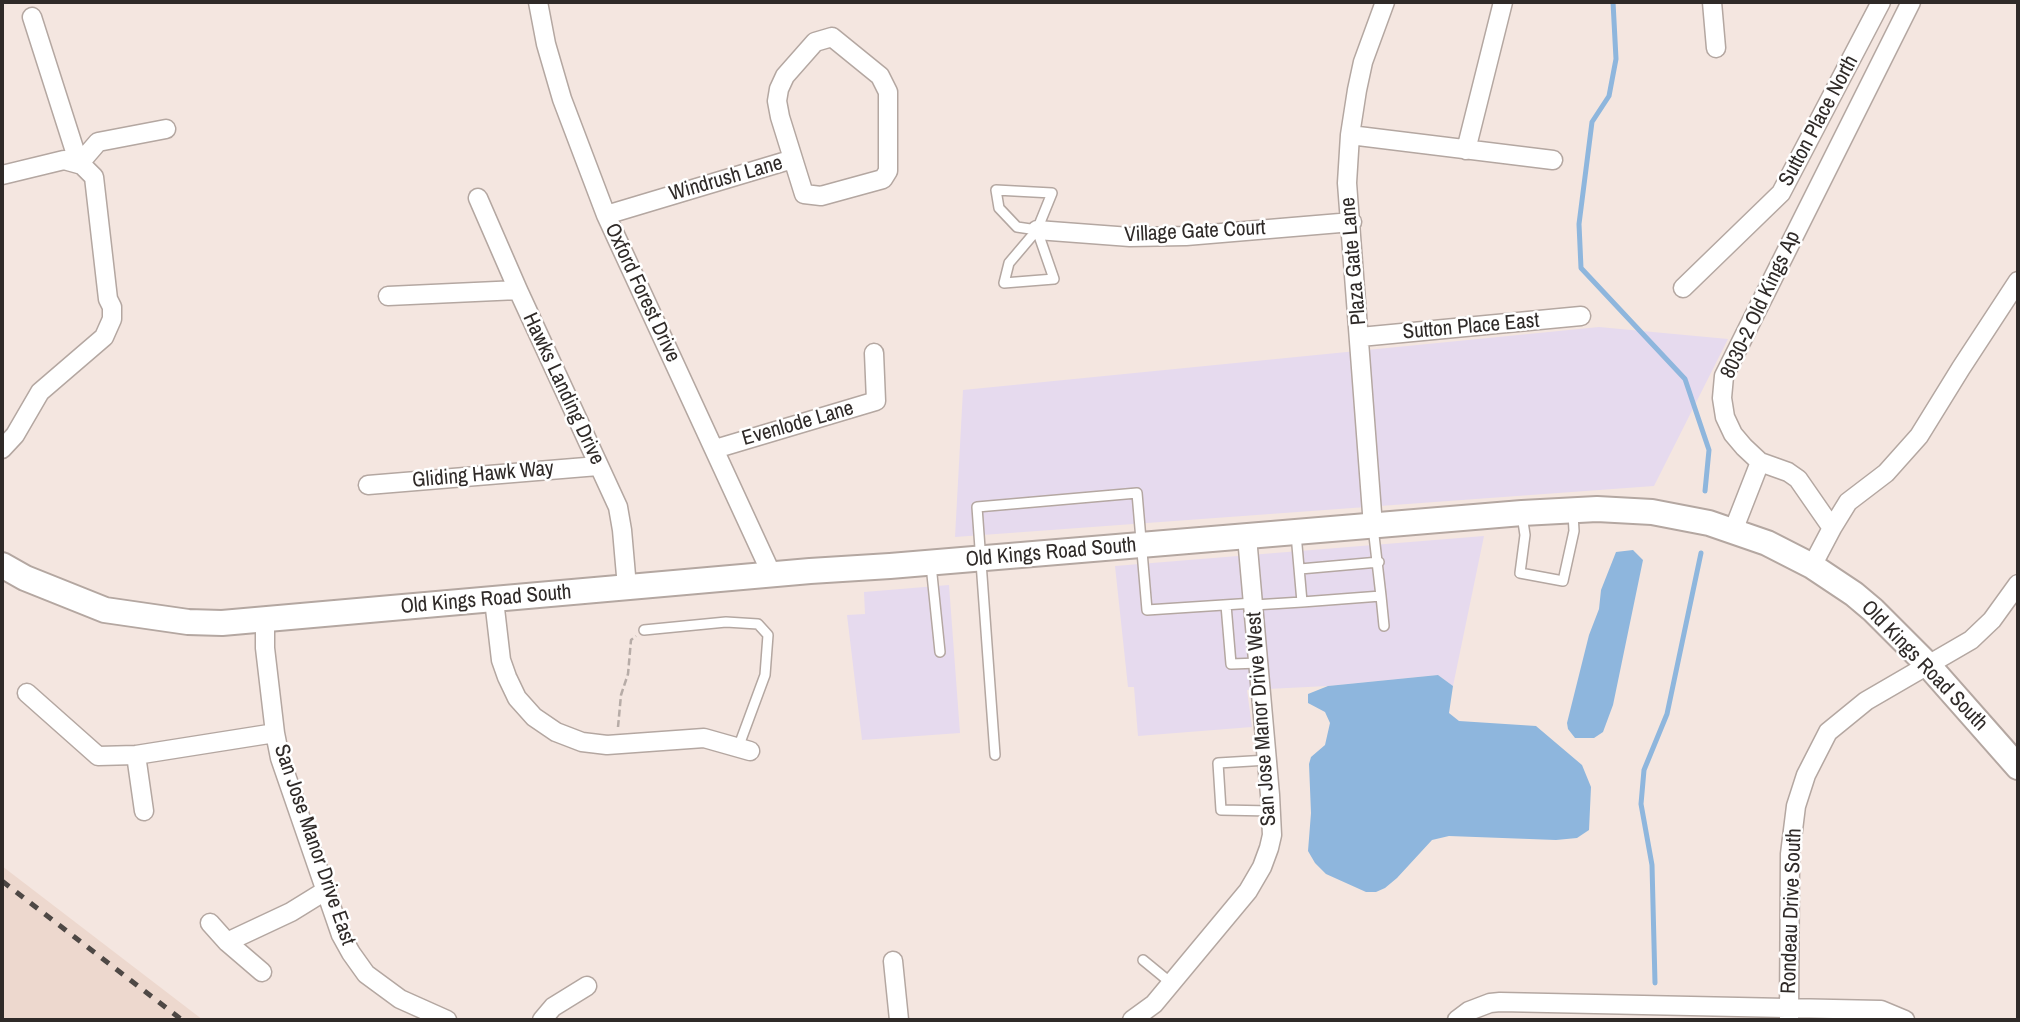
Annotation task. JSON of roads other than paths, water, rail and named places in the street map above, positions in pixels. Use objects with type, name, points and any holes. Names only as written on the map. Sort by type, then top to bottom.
[{"type":"street","name":"Oxford Forest Drive","points":[[538,2],[546,44],[562,99],[606,215],[772,575]]},
{"type":"street","name":"Plaza Gate Lane","points":[[1373,526],[1347,183],[1353,111],[1363,62],[1385,2]]},
{"type":"street","points":[[1466,150],[1503,2]]},
{"type":"street","points":[[1712,2],[1716,48]]},
{"type":"street","name":"Sutton Place North","points":[[1683,288],[1782,193],[1881,2]]},
{"type":"street","name":"8030-2 Old Kings Ap","points":[[1832,528],[1798,479],[1760,461],[1738,440],[1725,417],[1722,398],[1724,376],[1911,2]]},
{"type":"street","points":[[32,17],[79,164]]},
{"type":"street","name":"Windrush Lane","points":[[832,37],[880,76],[888,92],[888,171],[883,179],[821,196],[804,194],[793,159],[780,117],[777,101],[779,89],[785,76],[815,42],[832,37]]},
{"type":"street","points":[[79,164],[98,142],[166,129]]},
{"type":"street","points":[[1350,135],[1553,160]]},
{"type":"street","name":"Windrush Lane","points":[[606,215],[793,159]]},
{"type":"street","points":[[2,175],[64,160],[79,164],[94,177],[108,299],[112,307],[112,319],[104,337],[40,392],[15,435],[2,449]]},
{"type":"street","name":"Hawks Landing Drive","points":[[478,198],[618,507],[627,587]]},
{"type":"street","name":"Village Gate Court","points":[[1037,230],[1130,237],[1186,236],[1352,222]]},
{"type":"street","points":[[1812,566],[1848,502],[1886,474],[1919,436],[2018,281]]},
{"type":"street","points":[[388,296],[518,290]]},
{"type":"street","name":"Sutton Place East","points":[[1360,337],[1581,316]]},
{"type":"street","name":"Evenlode Lane","points":[[715,449],[876,401],[873,353]]},
{"type":"street","points":[[1733,531],[1760,461]]},
{"type":"street","name":"Gliding Hawk Way","points":[[368,485],[598,466]]},
{"type":"street","name":"Old Kings Road South","points":[[2,565],[26,579],[105,610],[188,622],[222,622],[1522,513],[1597,509],[1652,512],[1709,523],[1767,543],[1812,566],[1854,594],[1928,665],[2018,767]]},
{"type":"street","name":"San Jose Manor Drive West","points":[[1132,1020],[1154,1004],[1248,891],[1262,867],[1272,835],[1268,760],[1247,537]]},
{"type":"street","name":"Rondeau Drive South","points":[[1789,1014],[1790,854],[1796,806],[1806,775],[1828,732],[1866,701],[1971,640],[1992,620],[2018,584]]},
{"type":"street","points":[[494,600],[501,660],[517,698],[534,717],[556,732],[582,742],[607,745],[704,738],[744,749]]},
{"type":"street","name":"San Jose Manor Drive East","points":[[265,620],[265,648],[280,758],[341,934],[366,974],[400,999],[447,1020]]},
{"type":"street","points":[[27,693],[98,756],[136,755],[275,733]]},
{"type":"street","points":[[136,755],[145,811]]},
{"type":"street","points":[[227,942],[291,912],[325,891]]},
{"type":"street","points":[[210,923],[227,942],[262,972]]},
{"type":"street","points":[[893,961],[899,1020]]},
{"type":"street","points":[[542,1020],[553,1007],[587,986]]},
{"type":"street","points":[[1457,1020],[1469,1011],[1490,1003],[1541,1011],[1789,1014],[1881,1010],[1905,1020]]},
{"type":"lane","points":[[1037,230],[1017,227],[999,208],[996,190],[1052,193],[1037,230],[1009,263],[1004,283],[1054,279],[1037,230]]},
{"type":"lane","points":[[995,755],[977,507],[1137,493],[1147,610],[1381,596]]},
{"type":"lane","points":[[1522,513],[1525,535],[1520,573],[1563,581],[1574,531],[1573,510]]},
{"type":"lane","points":[[1373,526],[1384,626]]},
{"type":"lane","points":[[1296,533],[1303,602]]},
{"type":"lane","points":[[1300,569],[1379,562]]},
{"type":"lane","points":[[931,563],[940,652]]},
{"type":"lane","points":[[1226,605],[1231,664],[1259,663]]},
{"type":"lane","points":[[644,630],[726,622],[758,624],[768,635],[765,675],[744,749]]},
{"type":"lane","points":[[1268,760],[1218,763],[1221,810],[1271,811]]},
{"type":"lane","points":[[1143,960],[1171,983]]},
{"type":"water","points":[[1633,550],[1643,560],[1613,705],[1603,732],[1594,738],[1575,738],[1567,723],[1589,635],[1599,609],[1601,590],[1616,552]]},
{"type":"water","points":[[1438,675],[1453,686],[1449,713],[1459,721],[1536,726],[1582,765],[1591,787],[1589,830],[1577,838],[1556,840],[1449,836],[1432,840],[1385,888],[1366,892],[1326,874],[1308,851],[1311,813],[1309,764],[1311,757],[1325,745],[1330,723],[1325,712],[1308,703],[1308,694],[1328,686]]},
{"type":"waterway","points":[[1613,2],[1616,59],[1609,96],[1592,122],[1579,224],[1581,268],[1685,379],[1709,450],[1705,491]]},
{"type":"waterway","points":[[1655,983],[1652,865],[1641,804],[1644,770],[1667,714],[1701,553]]},
{"type":"railway","points":[[2,881],[182,1020]]}]
